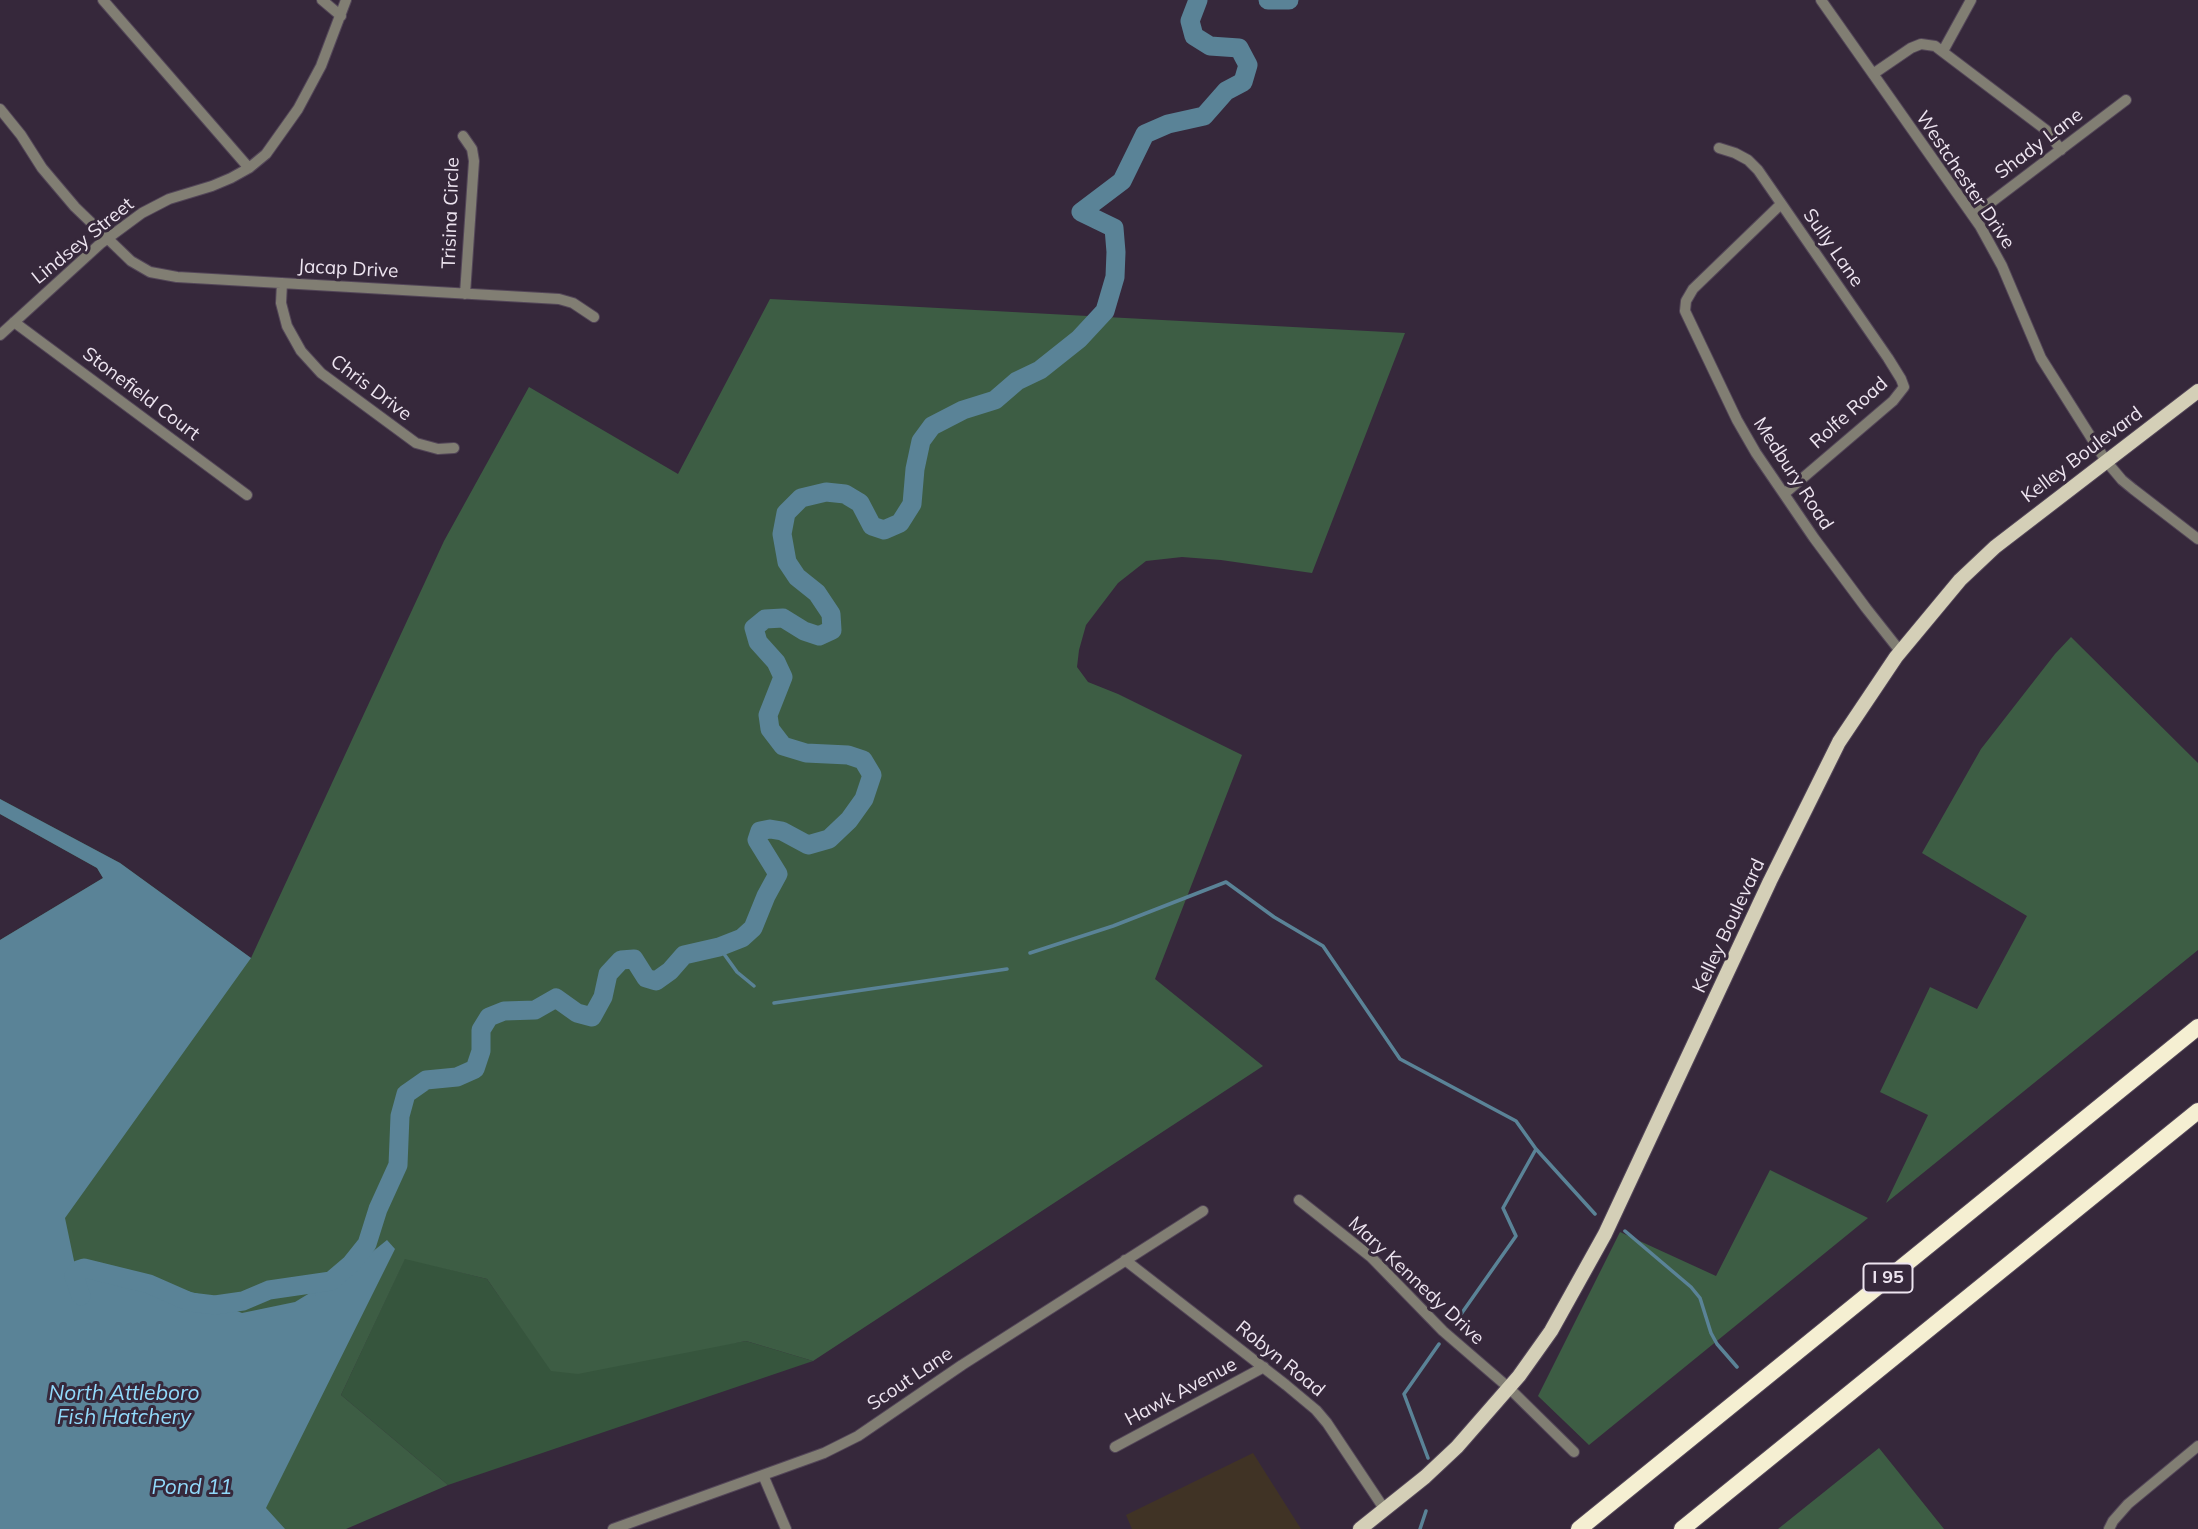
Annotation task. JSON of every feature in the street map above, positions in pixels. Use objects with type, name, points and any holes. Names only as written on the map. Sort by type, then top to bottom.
[{"type":"highway","name":"I 95","points":[[1579,1529],[2198,1027]]},
{"type":"highway","points":[[1682,1529],[2198,1111]]},
{"type":"main road","name":"Kelley Boulevard","points":[[1360,1529],[1457,1447],[1509,1388],[1551,1331],[1616,1211],[1839,742],[1900,651],[1960,580],[1995,547],[2198,391]]},
{"type":"street","points":[[103,0],[249,169]]},
{"type":"street","points":[[322,0],[341,16]]},
{"type":"street","name":"Lindsey Street","points":[[0,335],[108,238],[142,213],[169,199],[212,186],[249,169],[271,148],[298,109],[321,65],[346,0]]},
{"type":"street","name":"Westchester Drive","points":[[1821,0],[1972,216],[2002,266],[2041,358],[2106,461],[2127,485],[2198,539]]},
{"type":"street","points":[[1943,51],[1971,0]]},
{"type":"street","points":[[1872,74],[1901,54],[1922,44],[1935,46],[2046,130],[2061,149]]},
{"type":"street","name":"Shady Lane","points":[[1972,216],[2126,100]]},
{"type":"street","name":"Jacap Drive","points":[[0,109],[22,135],[45,172],[75,207],[131,261],[159,274],[566,301],[594,317]]},
{"type":"street","name":"Trisina Circle","points":[[463,136],[472,149],[474,160],[465,294]]},
{"type":"street","name":"Sully Lane","points":[[1719,148],[1748,160],[1895,368],[1903,384]]},
{"type":"street","name":"Medbury Road","points":[[1781,204],[1693,289],[1686,301],[1686,315],[1755,453],[1900,651]]},
{"type":"street","name":"Chris Drive","points":[[282,283],[281,303],[287,326],[301,351],[321,373],[416,443],[438,449],[454,448]]},
{"type":"street","name":"Stonefield Court","points":[[14,322],[247,495]]},
{"type":"street","name":"Rolfe Road","points":[[1784,494],[1893,401],[1903,384]]},
{"type":"street","name":"Mary Kennedy Drive","points":[[1299,1200],[1371,1257],[1443,1331],[1509,1388],[1574,1452]]},
{"type":"street","name":"Scout Lane","points":[[613,1529],[824,1453],[858,1436],[1203,1211]]},
{"type":"street","name":"Robyn Road","points":[[1125,1260],[1316,1410],[1328,1423],[1385,1510]]},
{"type":"street","name":"Hawk Avenue","points":[[1115,1447],[1264,1367]]},
{"type":"street","points":[[2109,1529],[2128,1504],[2198,1446]]},
{"type":"street","points":[[763,1475],[786,1529]]},
{"type":"shaded area","points":[[1253,1453],[1301,1529],[1132,1529],[1126,1515]]},
{"type":"green space","points":[[770,299],[1405,333],[1312,573],[1182,557],[1146,561],[1118,583],[1086,625],[1079,650],[1077,667],[1088,682],[1242,755],[1155,979],[1263,1066],[813,1361],[746,1341],[578,1374],[551,1371],[487,1279],[405,1259],[341,1395],[448,1485],[346,1529],[0,1529],[0,940],[103,878],[97,868],[0,814],[0,799],[120,863],[251,958],[444,541],[529,387],[678,474]]},
{"type":"green space","points":[[2071,637],[2198,763],[2198,950],[1886,1203],[1928,1115],[1880,1092],[1930,987],[1977,1009],[2027,916],[1922,853],[1981,749]]},
{"type":"green space","points":[[1770,1170],[1868,1218],[1589,1445],[1538,1396],[1620,1232],[1716,1276]]},
{"type":"green space","points":[[405,1258],[487,1279],[552,1371],[746,1341],[813,1361],[448,1485],[341,1395]]},
{"type":"green space","points":[[1879,1448],[1944,1529],[1778,1529]]},
{"type":"water","name":"North Attleboro Fish Hatchery","points":[[0,799],[120,863],[251,958],[65,1218],[77,1275],[91,1272],[179,1289],[218,1299],[242,1313],[295,1302],[356,1265],[387,1240],[395,1249],[266,1508],[285,1529],[0,1529],[0,940],[103,878],[97,868],[0,814]]},
{"type":"waterway","points":[[81,1296],[74,1276],[78,1270],[84,1268],[149,1284],[190,1302],[215,1305],[243,1301],[269,1290],[331,1281],[351,1264],[367,1244],[378,1209],[398,1165],[400,1116],[406,1094],[426,1080],[457,1077],[475,1069],[481,1051],[481,1030],[489,1017],[504,1011],[535,1010],[556,998],[577,1013],[592,1017],[603,997],[608,974],[621,960],[634,959],[646,978],[656,981],[670,971],[684,955],[719,947],[742,938],[753,928],[778,874],[757,840],[760,831],[782,831],[808,845],[829,839],[849,820],[864,799],[872,775],[863,760],[848,755],[806,753],[783,746],[770,729],[768,715],[783,677],[776,662],[758,642],[754,628],[765,619],[783,618],[804,631],[819,636],[832,630],[831,614],[817,593],[797,577],[787,562],[782,534],[786,513],[801,498],[826,492],[845,494],[860,503],[872,526],[884,530],[900,523],[912,504],[921,441],[932,426],[963,410],[995,400],[1017,381],[1040,370],[1079,339],[1105,311],[1115,277],[1114,228],[1081,212],[1122,181],[1145,134],[1168,124],[1204,116],[1226,91],[1243,82],[1248,65],[1239,48],[1210,46],[1194,36],[1190,21],[1198,0]]},
{"type":"waterway","points":[[1268,0],[1289,0]]},
{"type":"waterway","points":[[1030,953],[1113,926],[1226,882],[1274,917],[1323,946],[1400,1059],[1516,1121],[1536,1149],[1503,1208],[1516,1236],[1459,1317]]},
{"type":"waterway","points":[[719,947],[737,972],[754,986]]},
{"type":"waterway","points":[[774,1003],[1007,969]]},
{"type":"waterway","points":[[1536,1149],[1595,1214]]},
{"type":"waterway","points":[[1625,1231],[1691,1287],[1700,1298],[1717,1344],[1737,1367]]},
{"type":"waterway","points":[[311,1285],[314,1294]]},
{"type":"waterway","points":[[1428,1458],[1404,1394],[1439,1344]]},
{"type":"waterway","points":[[1420,1529],[1426,1511]]},
{"type":"water label","name":"Pond 11","points":[[192,1488]]}]
